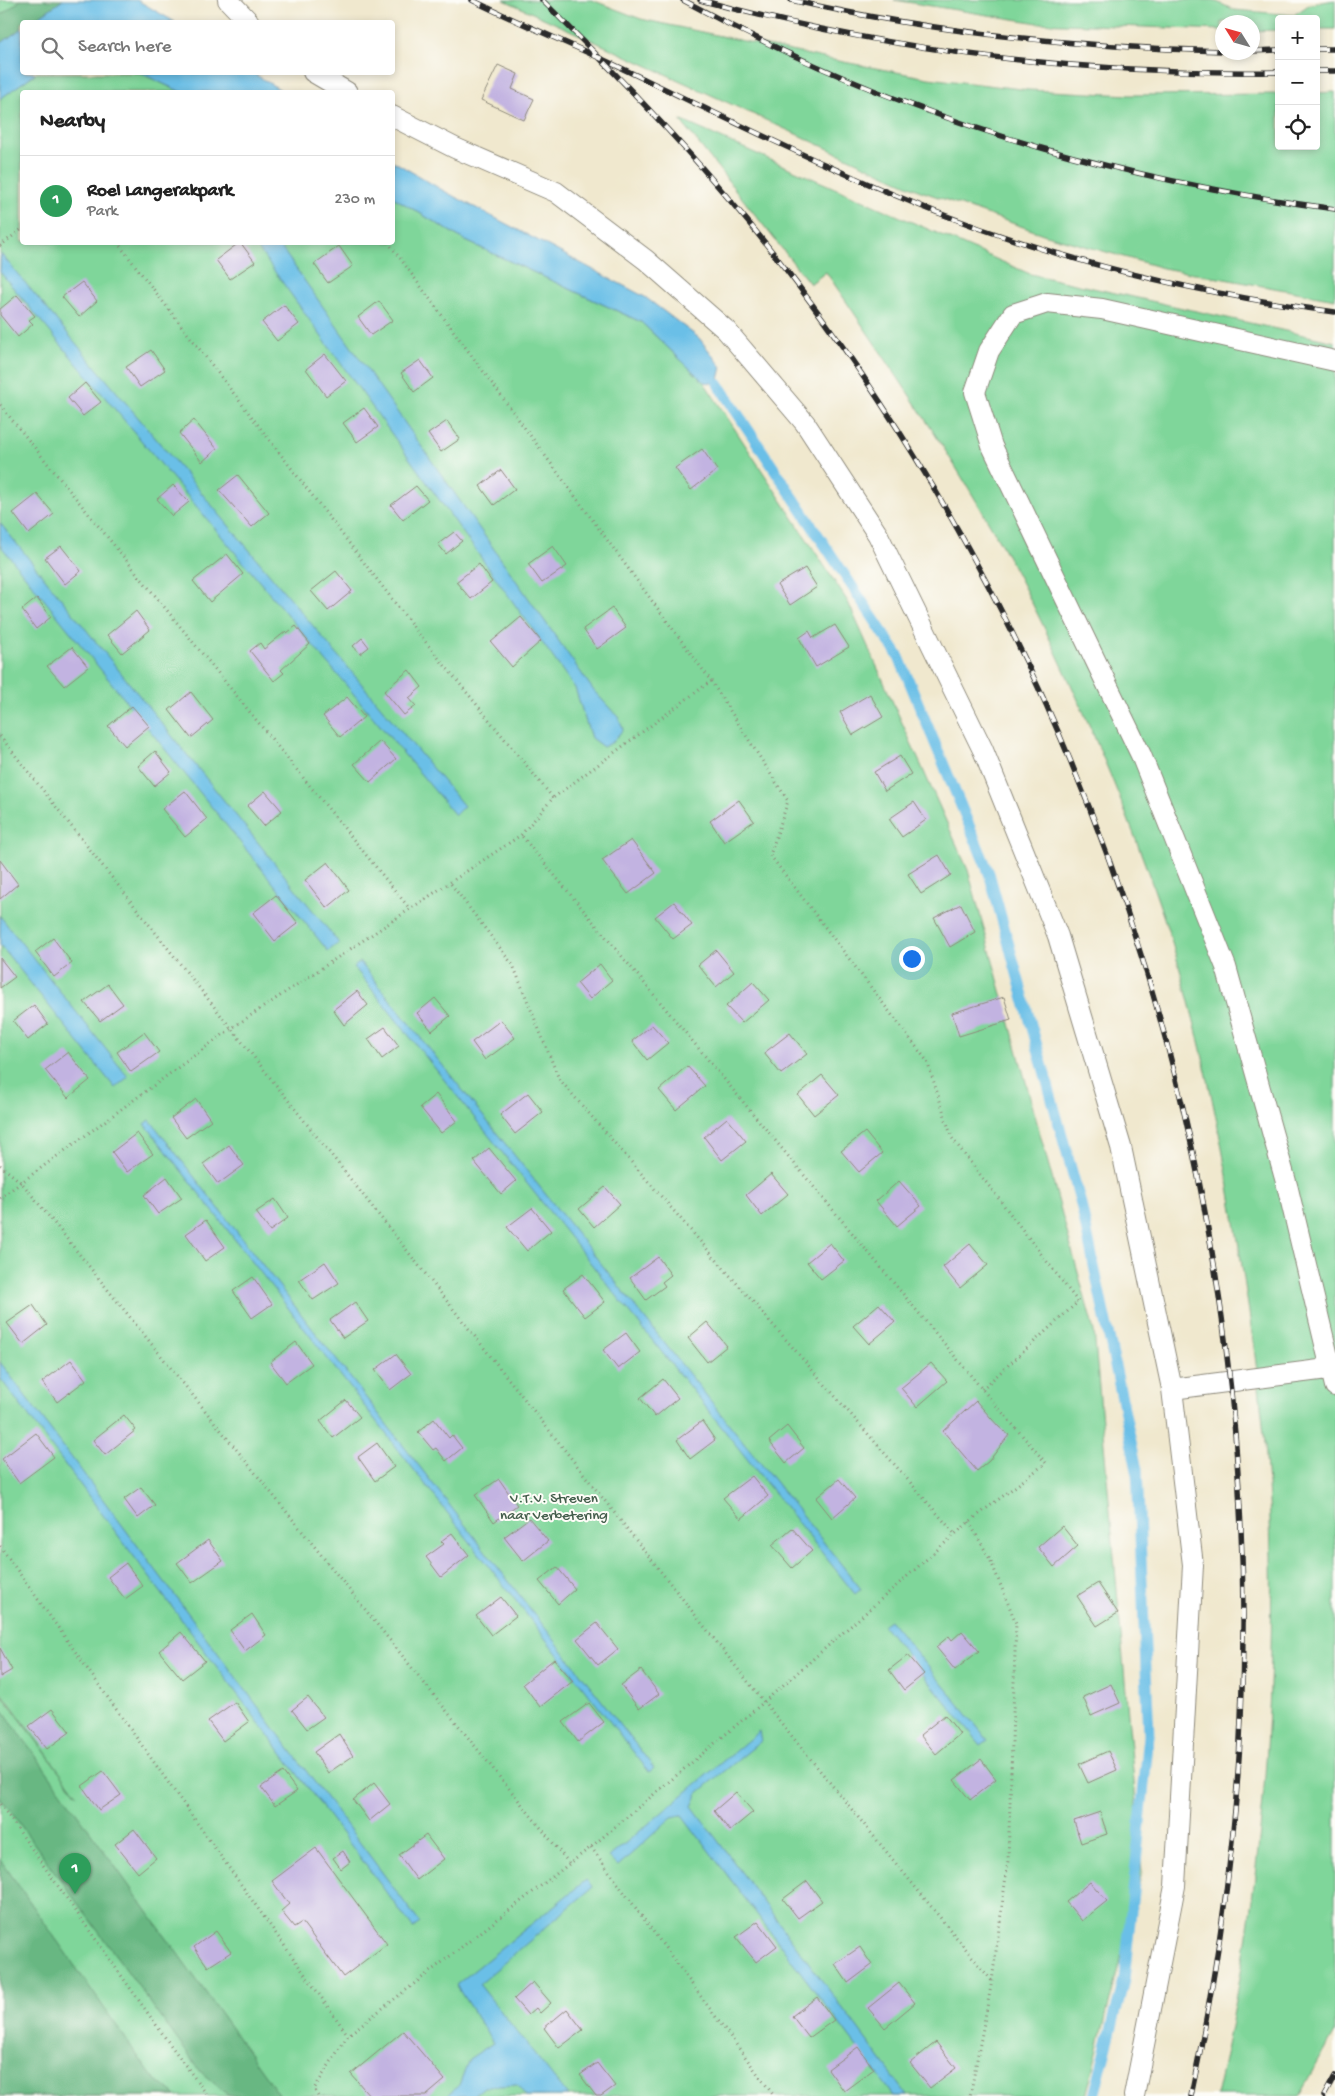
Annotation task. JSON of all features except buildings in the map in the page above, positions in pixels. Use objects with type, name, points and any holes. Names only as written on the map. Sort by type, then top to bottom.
[{"type":"lane","points":[[228,0],[247,20]]},
{"type":"lane","points":[[318,75],[343,90]]},
{"type":"lane","points":[[395,118],[455,148],[556,192],[646,260],[726,330],[805,423],[878,535],[983,750],[1058,936],[1122,1147],[1172,1390],[1193,1565],[1175,1886],[1134,2096]]},
{"type":"lane","points":[[1172,1390],[1334,1375],[1288,1189],[1226,967],[1141,755],[992,446],[975,392],[989,351],[1013,314],[1047,303],[1102,309],[1335,361]]},
{"type":"path","points":[[0,246],[20,231]]},
{"type":"path","points":[[119,245],[413,626],[553,798]]},
{"type":"path","points":[[390,245],[710,681],[788,801],[770,855],[928,1061],[952,1138],[1078,1302],[982,1389]]},
{"type":"path","points":[[0,405],[410,909]]},
{"type":"path","points":[[0,1198],[232,1028],[410,909],[451,884],[521,835],[553,798],[710,681]]},
{"type":"path","points":[[0,736],[764,1702],[992,1981]]},
{"type":"path","points":[[318,2096],[314,2089],[348,2035],[591,1847],[764,1702],[969,1522],[1046,1463],[982,1389],[521,835]]},
{"type":"path","points":[[451,884],[513,964],[559,1079],[955,1534]]},
{"type":"path","points":[[0,1165],[22,1183],[569,1863]]},
{"type":"path","points":[[969,1522],[990,1559],[1016,1624],[1008,1861],[992,1981],[970,2096]]},
{"type":"path","points":[[0,1546],[348,2035]]},
{"type":"path","points":[[0,1804],[168,2043],[208,2096]]},
{"type":"path","points":[[591,1847],[774,2096]]},
{"type":"green space","points":[[0,0],[21,0],[0,16]]},
{"type":"green space","points":[[21,0],[63,0],[34,20],[20,20],[20,29],[0,44],[0,16]]},
{"type":"green space","points":[[504,0],[592,0],[641,19],[828,59],[928,78],[1029,90],[1130,95],[1275,94],[1275,150],[1320,150],[1320,93],[1335,92],[1335,299],[1163,268],[1046,235],[918,190]]},
{"type":"green space","points":[[894,0],[1213,0],[1234,10],[1294,15],[1275,15],[1275,30],[1260,31],[1260,15],[1215,15],[1215,30],[1038,23]]},
{"type":"green space","points":[[1335,0],[1335,29],[1320,29],[1320,15],[1294,15],[1310,4]]},
{"type":"green space","name":"V.T.V. Streven naar Verbetering","points":[[33,75],[144,75],[177,90],[20,90],[20,245],[395,245],[395,198],[466,241],[641,322],[704,382],[848,602],[968,870],[1094,1331],[1142,1872],[1086,2096],[0,2096],[0,1692],[77,1795],[0,1690],[0,99]]},
{"type":"green space","points":[[680,120],[1030,274],[1335,342],[1335,2032],[1299,2096],[1216,2096],[1244,1954],[1262,1810],[1271,1665],[1270,1520],[1258,1380],[1231,1201],[1199,1039],[1165,921],[1119,795],[1084,713],[1026,591],[981,509],[931,428],[826,272],[810,284]]},
{"type":"green space","points":[[0,1706],[280,2096],[229,2096],[201,2072],[0,1797]]},
{"type":"green space","points":[[0,1859],[151,2075],[176,2096],[0,2096]]},
{"type":"water","points":[[63,0],[137,0],[172,20],[34,20]]},
{"type":"water","points":[[20,29],[20,75],[33,75],[0,99],[0,44]]},
{"type":"water","points":[[144,75],[256,75],[281,90],[177,90]]},
{"type":"water","points":[[395,162],[444,191],[645,297],[699,338],[722,367],[718,384],[704,382],[641,322],[466,241],[395,198]]},
{"type":"water","points":[[255,245],[279,245],[594,691],[618,717],[623,729],[613,742],[603,747],[591,738],[575,688]]},
{"type":"water","points":[[1,254],[464,806],[455,815],[0,272]]},
{"type":"water","points":[[0,523],[339,943],[328,951],[0,545]]},
{"type":"water","points":[[0,916],[128,1077],[115,1088],[0,945]]},
{"type":"water","points":[[360,962],[861,1589],[855,1594],[354,967]]},
{"type":"water","points":[[150,1120],[654,1768],[649,1772],[145,1124]]},
{"type":"water","points":[[0,1362],[420,1923],[413,1928],[0,1378]]},
{"type":"water","points":[[890,1620],[988,1740],[981,1745],[883,1625]]},
{"type":"water","points":[[759,1731],[761,1741],[698,1793],[692,1806],[908,2096],[894,2096],[682,1815],[672,1817],[618,1866],[609,1857]]},
{"type":"water","points":[[586,1880],[593,1887],[479,1984],[568,2096],[526,2096],[517,2085],[484,2087],[473,2096],[447,2096],[459,2085],[469,2059],[493,2043],[456,1985]]},
{"type":"waterway","points":[[718,384],[899,657],[989,873],[1081,1204],[1137,1470],[1149,1735],[1124,1980],[1094,2096]]},
{"type":"railway","points":[[472,0],[816,160],[936,212],[984,230],[1083,261],[1183,286],[1284,305],[1335,312]]},
{"type":"railway","points":[[542,0],[645,105],[742,215],[803,292],[911,450],[1004,616],[1082,789],[1145,968],[1193,1151],[1225,1339],[1241,1528],[1241,1719],[1235,1814],[1217,1956],[1191,2096]]},
{"type":"railway","points":[[683,0],[761,40],[840,76],[919,108],[999,135],[1081,159],[1163,179],[1248,196],[1335,209]]},
{"type":"railway","points":[[700,0],[771,18],[843,33],[987,56],[1132,69],[1275,72]]},
{"type":"railway","points":[[791,0],[844,12],[952,30],[1059,42],[1215,51]]},
{"type":"railway","points":[[1320,49],[1335,49]]},
{"type":"railway","points":[[1260,51],[1275,50]]},
{"type":"railway","points":[[1320,71],[1335,71]]},
{"type":"railway","points":[[1324,2096],[1335,2076]]},
{"type":"place","name":"Roel Langerakpark","points":[[75,1894]]}]
